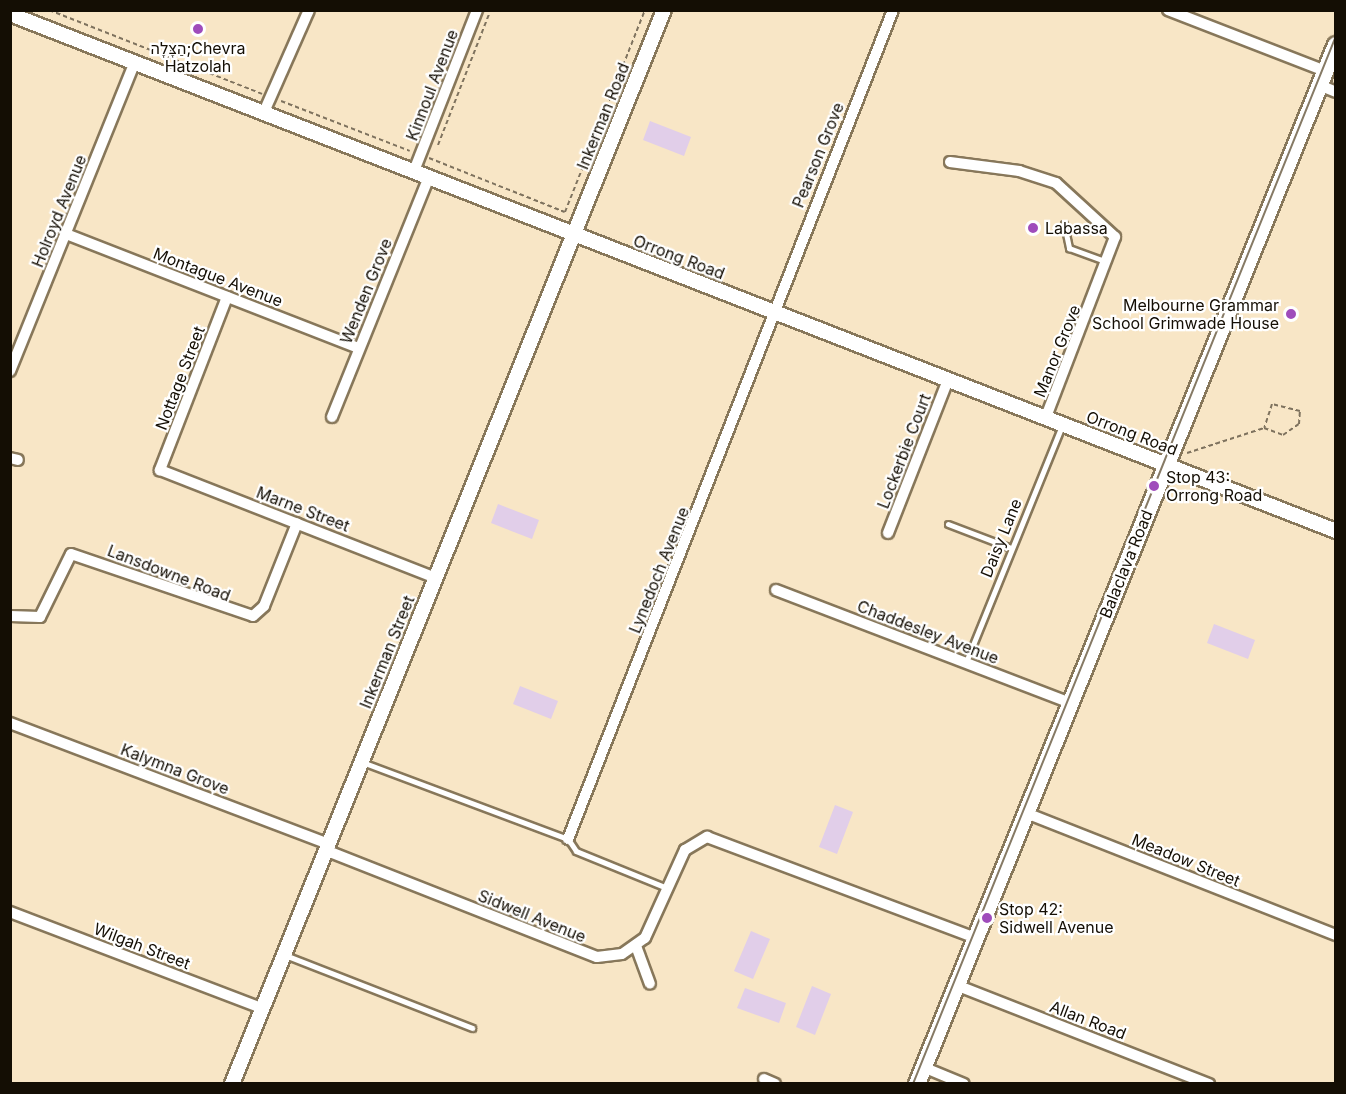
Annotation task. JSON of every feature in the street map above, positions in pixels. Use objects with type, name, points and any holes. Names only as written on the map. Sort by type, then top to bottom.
[{"type":"main road","name":"Balaclava Road","points":[[916,1083],[1335,45]]},
{"type":"street","points":[[264,112],[309,10]]},
{"type":"street","name":"Kinnoul Avenue","points":[[414,171],[477,10]]},
{"type":"street","name":"Inkerman Road","points":[[573,233],[664,10]]},
{"type":"street","name":"Pearson Grove","points":[[775,312],[893,10]]},
{"type":"street","points":[[1168,10],[1322,78],[1335,92]]},
{"type":"street","name":"Orrong Road","points":[[10,14],[1335,531]]},
{"type":"street","name":"Holroyd Avenue","points":[[10,371],[135,62]]},
{"type":"street","name":"Manor Grove","points":[[950,162],[1019,171],[1063,186],[1113,232],[1109,263],[1046,417]]},
{"type":"street","name":"Wenden Grove","points":[[332,417],[429,177]]},
{"type":"street","name":"Inkerman Street","points":[[232,1083],[573,233]]},
{"type":"street","name":"Montague Avenue","points":[[66,234],[359,348]]},
{"type":"street","name":"Nottage Street","points":[[160,470],[227,297]]},
{"type":"street","name":"Lynedoch Avenue","points":[[568,839],[775,312]]},
{"type":"street","name":"Lockerbie Court","points":[[888,533],[948,380]]},
{"type":"street","name":"Marne Street","points":[[160,470],[435,578]]},
{"type":"street","name":"Lansdowne Road","points":[[10,616],[40,616],[71,554],[253,616],[264,606],[297,523]]},
{"type":"street","name":"Chaddesley Avenue","points":[[776,590],[1070,703]]},
{"type":"street","name":"Kalymna Grove","points":[[10,723],[327,847]]},
{"type":"street","name":"Meadow Street","points":[[1026,813],[1335,935]]},
{"type":"street","points":[[650,984],[636,946],[656,922],[688,846],[707,837],[975,938]]},
{"type":"street","name":"Sidwell Avenue","points":[[327,847],[588,955],[615,956],[636,946]]},
{"type":"street","name":"Wilgah Street","points":[[10,912],[262,1008]]},
{"type":"street","name":"Allan Road","points":[[956,985],[1209,1083]]},
{"type":"street","points":[[923,1067],[964,1083]]},
{"type":"street","points":[[764,1079],[775,1083]]},
{"type":"lane","points":[[1064,224],[1069,248],[1109,263]]},
{"type":"lane","name":"Daisy Lane","points":[[966,662],[1063,424]]},
{"type":"lane","points":[[948,524],[1011,548]]},
{"type":"lane","points":[[361,762],[568,839],[576,851],[669,890]]},
{"type":"lane","points":[[284,955],[472,1028]]},
{"type":"path","points":[[49,10],[565,212],[645,10]]},
{"type":"path","points":[[432,159],[489,10]]},
{"type":"path","points":[[1187,453],[1264,428],[1283,435],[1294,430],[1300,411],[1272,404],[1264,428]]},
{"type":"shaded area","points":[[650,121],[691,137],[684,156],[643,140]]},
{"type":"shaded area","points":[[498,504],[539,520],[532,539],[491,523]]},
{"type":"shaded area","points":[[1214,624],[1255,640],[1248,659],[1207,643]]},
{"type":"shaded area","points":[[520,686],[558,701],[551,719],[513,704]]},
{"type":"shaded area","points":[[835,805],[853,812],[837,854],[819,847]]},
{"type":"shaded area","points":[[751,931],[770,939],[753,979],[734,971]]},
{"type":"shaded area","points":[[812,986],[831,994],[815,1035],[796,1027]]},
{"type":"shaded area","points":[[745,988],[786,1003],[779,1023],[737,1008]]},
{"type":"tram line","points":[[913,1084],[1336,36]]},
{"type":"place","name":"הַצָּלָה;Chevra Hatzolah","points":[[198,29]]},
{"type":"place","name":"Labassa","points":[[1033,228]]},
{"type":"place","name":"Melbourne Grammar School Grimwade House","points":[[1291,314]]},
{"type":"place","name":"Stop 43: Orrong Road","points":[[1154,486]]},
{"type":"place","name":"Stop 42: Sidwell Avenue","points":[[987,918]]}]
